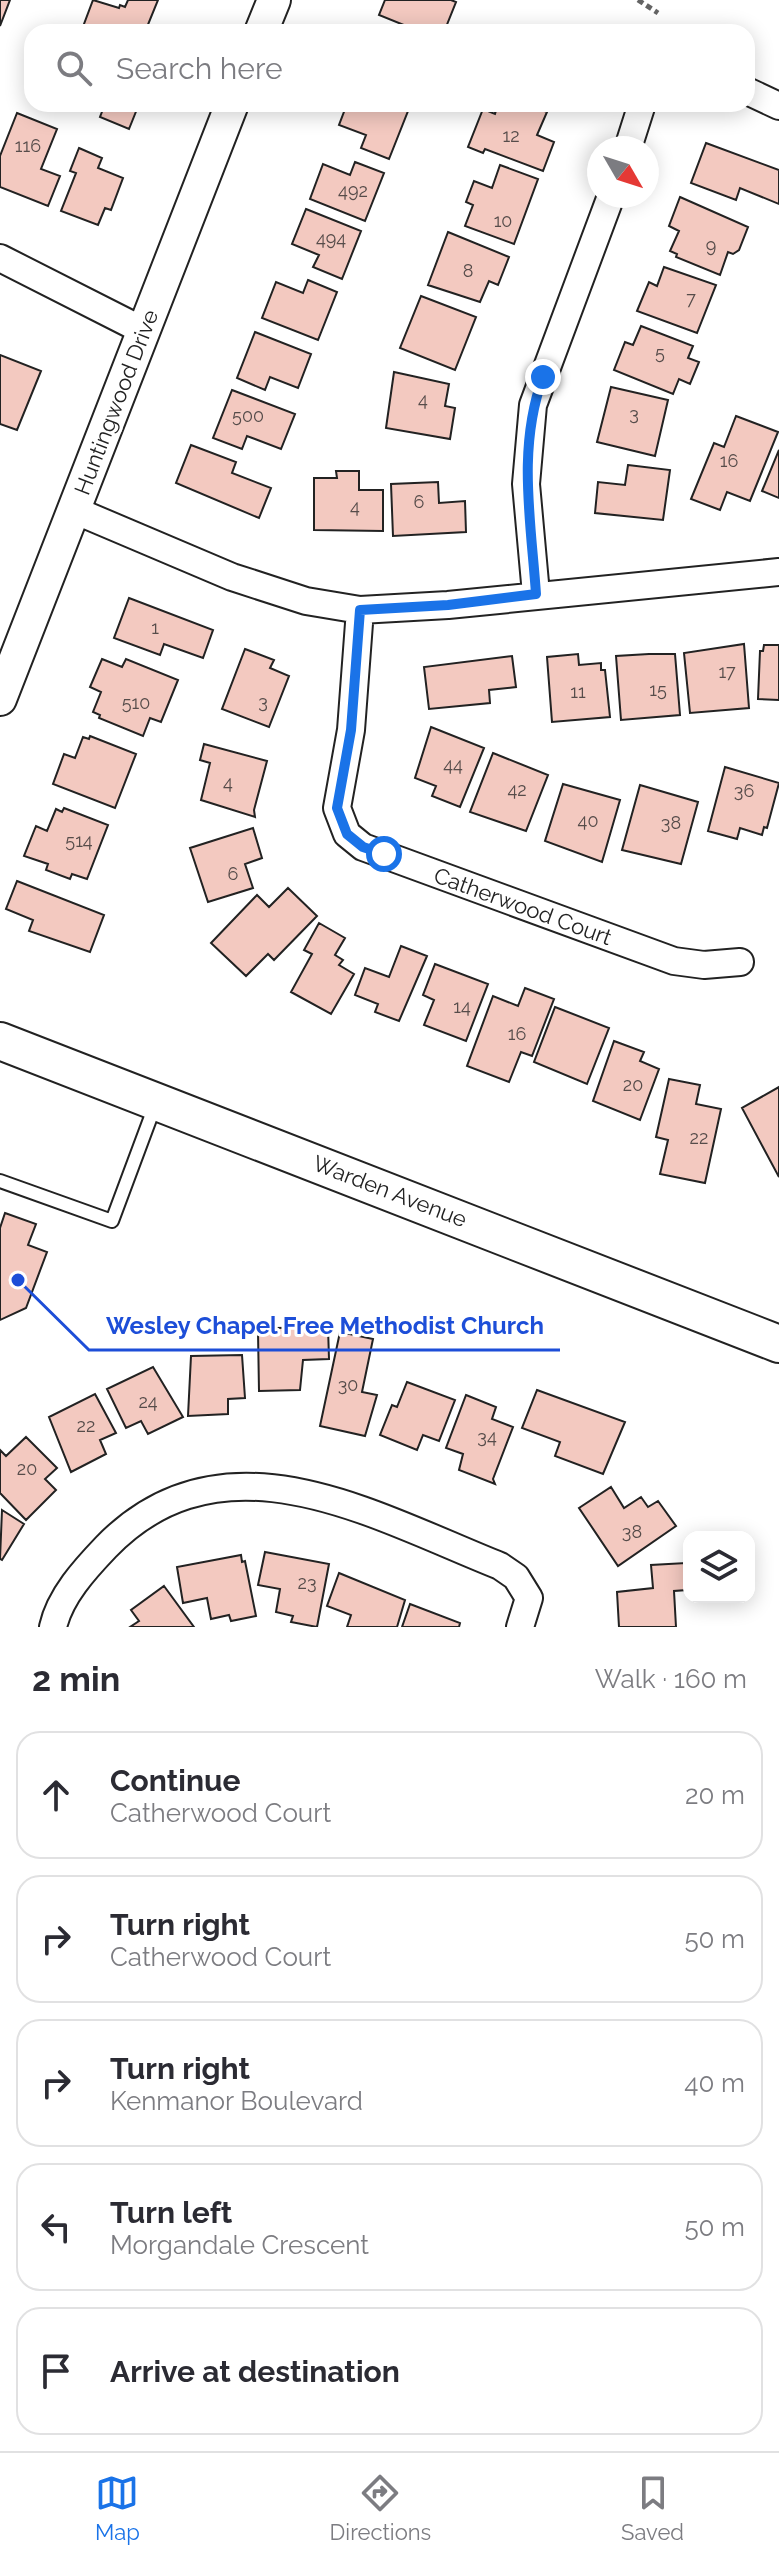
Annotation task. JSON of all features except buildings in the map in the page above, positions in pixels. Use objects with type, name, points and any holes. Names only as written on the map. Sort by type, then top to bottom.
[{"type":"main road","name":"Warden Avenue","points":[[0,1041],[779,1344]]},
{"type":"street","points":[[264,24],[274,0]]},
{"type":"street","points":[[755,95],[779,106]]},
{"type":"street","name":"Huntingwood Drive","points":[[0,699],[229,112]]},
{"type":"street","points":[[632,136],[639,112]]},
{"type":"street","points":[[536,594],[526,484],[533,405],[607,208]]},
{"type":"street","points":[[0,258],[142,330]]},
{"type":"street","points":[[74,510],[232,577],[306,601],[360,610],[448,605],[779,572]]},
{"type":"street","name":"Catherwood Court","points":[[360,610],[351,730],[337,808],[347,834],[363,847],[674,961],[704,965],[740,962]]},
{"type":"street","points":[[53,1627],[82,1572],[144,1513],[189,1494],[242,1485],[317,1493],[500,1566],[516,1577],[529,1598],[520,1627]]},
{"type":"lane","points":[[0,1181],[112,1221],[157,1100]]},
{"type":"path","points":[[638,0],[658,13]]},
{"type":"place","name":"Wesley Chapel Free Methodist Church","points":[[18,1280]]},
{"type":"route","points":[[384,854],[363,847],[347,834],[337,808],[351,730],[360,610],[448,605],[536,594],[526,484],[533,405],[543,377]]}]
